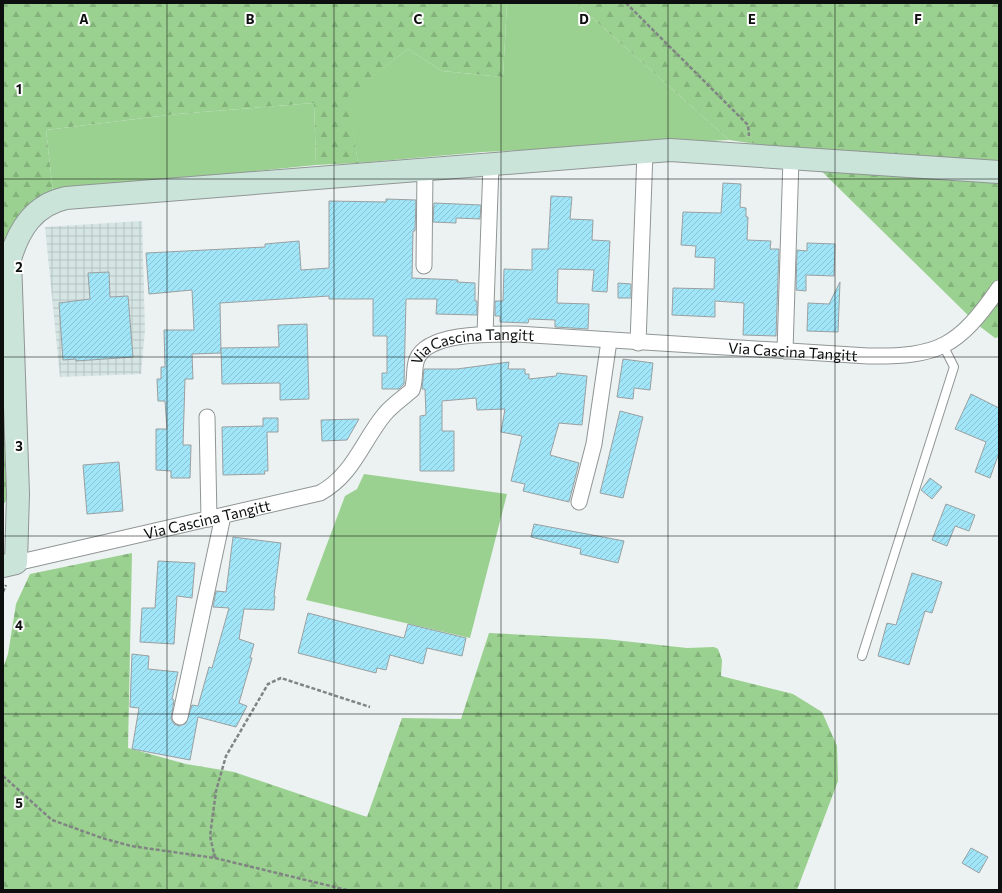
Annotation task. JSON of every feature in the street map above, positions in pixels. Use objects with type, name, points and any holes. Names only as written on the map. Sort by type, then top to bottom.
[{"type":"street","points":[[10,564],[18,494],[11,286],[20,256],[36,226],[63,206],[89,197],[670,150],[999,172]]},
{"type":"street","points":[[638,343],[645,152]]},
{"type":"street","points":[[785,351],[791,158]]},
{"type":"street","points":[[486,334],[491,165]]},
{"type":"street","points":[[424,266],[425,170]]},
{"type":"street","name":"Via Cascina Tangitt","points":[[10,564],[307,497],[332,487],[351,467],[384,415],[412,390],[415,366],[421,353],[448,339],[486,334],[517,334],[638,343],[881,356],[914,354],[944,347],[975,321],[999,288]]},
{"type":"street","points":[[579,502],[594,444],[610,341]]},
{"type":"street","points":[[180,717],[216,518],[207,417]]},
{"type":"street","points":[[3,517],[18,494]]},
{"type":"lane","points":[[862,656],[954,367],[944,347]]},
{"type":"path","points":[[626,3],[748,124],[750,155]]},
{"type":"path","points":[[215,858],[210,836],[216,791],[226,756],[268,684],[281,678],[370,708]]},
{"type":"path","points":[[3,776],[52,820],[102,838],[131,846],[215,858],[347,890]]},
{"type":"shaded area","points":[[142,221],[145,330],[141,374],[60,377],[45,227]]},
{"type":"green space","points":[[3,3],[507,3],[503,77],[442,71],[408,49],[348,96],[358,163],[316,165],[314,103],[177,114],[46,130],[53,192],[20,224],[13,490],[3,505]]},
{"type":"green space","points":[[507,3],[576,3],[729,140],[483,152],[358,163],[347,96],[408,49],[442,71],[503,77]]},
{"type":"green space","points":[[576,3],[999,3],[999,337],[995,338],[978,325],[801,151],[729,140]]},
{"type":"green space","points":[[314,103],[316,165],[53,192],[46,130],[177,114]]},
{"type":"green space","points":[[364,474],[507,494],[470,638],[306,600],[345,496],[357,489]]},
{"type":"green space","points":[[132,553],[128,748],[186,764],[234,772],[367,817],[402,718],[461,719],[489,633],[605,639],[687,648],[714,647],[718,649],[722,660],[721,676],[793,694],[822,712],[837,746],[838,781],[797,890],[3,890],[3,668],[8,654],[16,604],[30,574]]},
{"type":"building","points":[[723,183],[741,184],[740,207],[746,208],[746,217],[748,217],[747,240],[771,241],[770,249],[779,249],[776,336],[743,335],[744,303],[715,301],[715,317],[672,315],[673,288],[714,289],[715,258],[695,257],[696,246],[681,245],[683,212],[721,213]]},
{"type":"building","points":[[551,196],[572,197],[570,219],[593,220],[592,240],[610,241],[607,292],[592,291],[594,270],[558,269],[557,303],[589,304],[588,329],[555,327],[555,320],[529,319],[528,323],[500,322],[500,316],[495,316],[495,301],[503,301],[504,269],[532,270],[532,249],[548,249]]},
{"type":"building","points":[[386,199],[416,200],[415,231],[413,231],[412,278],[458,280],[457,282],[475,283],[477,315],[436,314],[437,299],[406,299],[404,384],[399,389],[382,389],[382,373],[387,373],[387,336],[373,336],[373,299],[329,299],[329,296],[220,303],[221,353],[192,354],[193,379],[185,379],[183,445],[191,445],[190,478],[171,478],[171,471],[156,470],[156,429],[167,429],[165,401],[158,401],[157,379],[161,379],[161,367],[165,367],[164,330],[194,330],[192,290],[149,294],[146,253],[265,247],[265,244],[299,241],[301,270],[329,268],[329,201],[386,202]]},
{"type":"building","points":[[434,203],[481,205],[480,219],[456,218],[456,223],[433,222]]},
{"type":"building","points":[[807,243],[835,244],[834,276],[806,275],[806,291],[796,290],[797,250],[807,251]]},
{"type":"building","points":[[109,272],[110,297],[128,296],[133,357],[76,361],[76,359],[63,360],[59,303],[90,299],[88,273]]},
{"type":"building","points":[[840,282],[838,332],[807,331],[808,303],[829,304]]},
{"type":"building","points":[[618,283],[631,284],[631,298],[618,298]]},
{"type":"building","points":[[307,324],[309,399],[280,400],[280,383],[222,384],[221,348],[279,347],[278,325]]},
{"type":"building","points":[[623,359],[653,363],[650,390],[634,388],[633,399],[617,397]]},
{"type":"building","points":[[509,362],[508,369],[525,369],[525,374],[529,374],[529,379],[556,376],[557,373],[587,376],[582,425],[559,423],[550,455],[579,463],[569,502],[523,491],[525,484],[511,481],[522,436],[501,432],[505,409],[477,410],[476,398],[442,401],[442,431],[454,431],[454,471],[420,471],[420,416],[426,415],[425,389],[422,389],[424,369],[457,369]]},
{"type":"building","points":[[971,394],[999,408],[999,453],[990,478],[975,472],[986,442],[955,429]]},
{"type":"building","points":[[620,411],[643,417],[623,498],[600,493]]},
{"type":"building","points":[[263,418],[278,418],[278,432],[267,432],[268,471],[264,471],[265,474],[223,475],[222,427],[263,426]]},
{"type":"building","points":[[359,419],[347,440],[322,441],[321,420]]},
{"type":"building","points":[[119,462],[123,511],[87,514],[83,465]]},
{"type":"building","points":[[930,478],[942,487],[932,499],[921,490]]},
{"type":"building","points":[[946,504],[975,515],[969,531],[955,526],[947,546],[932,540]]},
{"type":"building","points":[[534,524],[624,541],[618,563],[580,554],[581,549],[531,537]]},
{"type":"building","points":[[233,537],[281,543],[274,596],[274,610],[244,609],[239,639],[254,644],[250,658],[252,658],[239,703],[247,706],[236,727],[198,717],[190,760],[132,749],[139,708],[130,707],[132,654],[149,656],[148,669],[178,672],[172,699],[174,700],[171,719],[174,724],[179,726],[186,723],[192,705],[198,706],[209,667],[212,668],[229,608],[213,607],[216,591],[226,592]]},
{"type":"building","points":[[158,561],[195,563],[192,598],[177,596],[174,644],[140,642],[142,608],[155,608]]},
{"type":"building","points":[[912,573],[942,582],[932,613],[925,611],[909,665],[878,656],[887,623],[896,625]]},
{"type":"building","points":[[308,613],[404,638],[408,624],[466,638],[462,656],[427,648],[423,664],[390,655],[386,670],[377,668],[376,673],[298,653]]},
{"type":"building","points":[[971,848],[988,857],[979,873],[962,863]]}]
